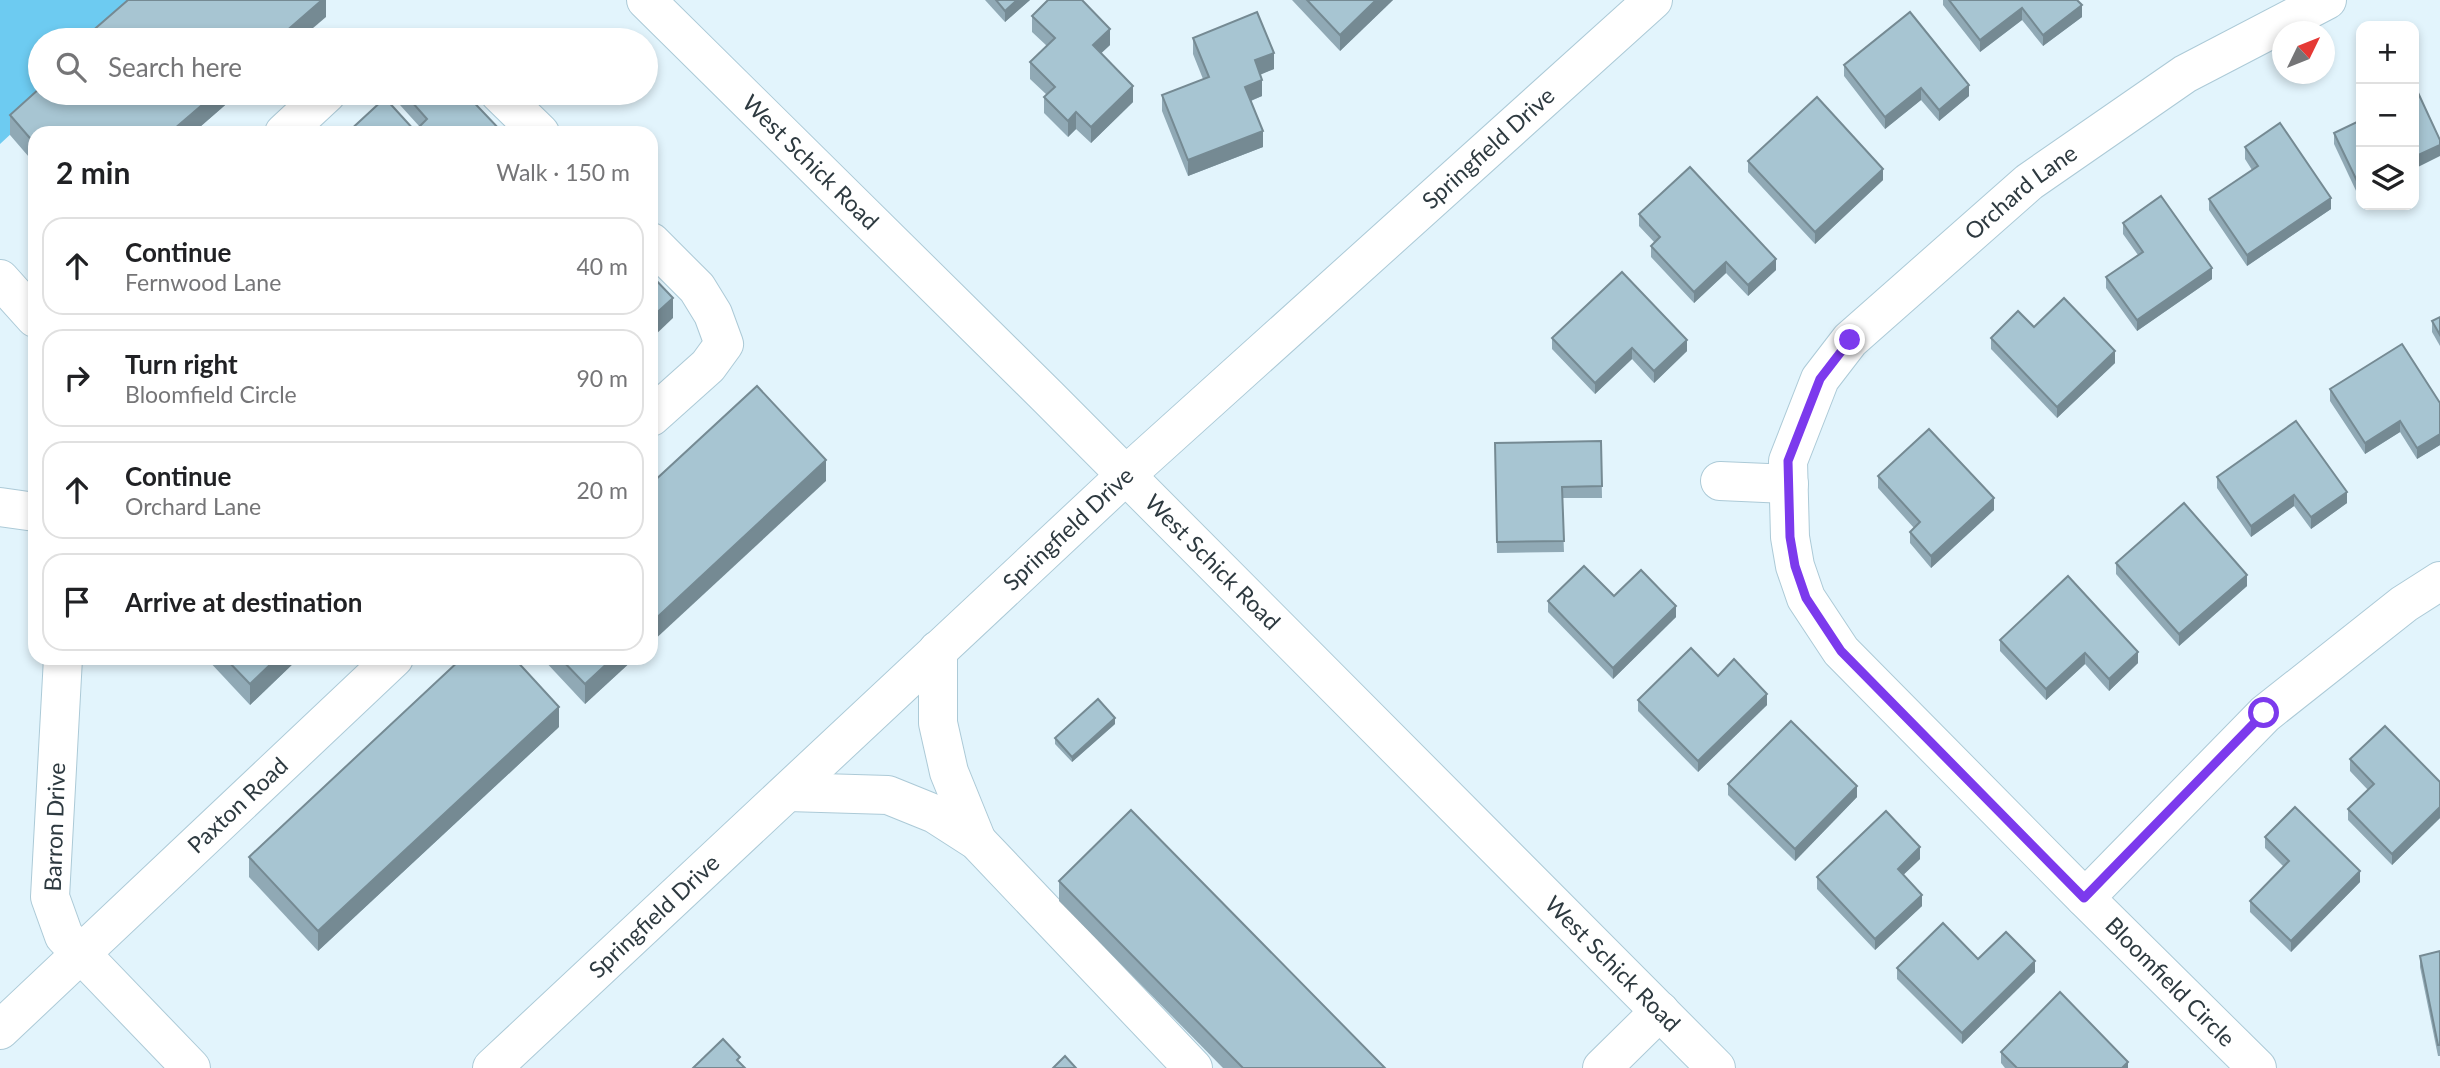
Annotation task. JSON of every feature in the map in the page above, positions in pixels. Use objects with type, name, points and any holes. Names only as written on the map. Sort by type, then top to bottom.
[{"type":"street","name":"West Schick Road","points":[[646,0],[1126,475],[1716,1068]]},
{"type":"street","name":"Springfield Drive","points":[[492,1068],[1126,475],[1653,0]]},
{"type":"street","name":"Orchard Lane","points":[[1788,473],[1820,379],[1850,340],[2029,182],[2185,74],[2327,0]]},
{"type":"street","points":[[292,126],[314,105]]},
{"type":"street","points":[[511,105],[533,126]]},
{"type":"street","points":[[658,249],[697,288],[713,314],[724,344],[708,366],[658,411]]},
{"type":"street","points":[[0,279],[28,310]]},
{"type":"street","points":[[1720,481],[1788,473]]},
{"type":"street","name":"Bloomfield Circle","points":[[1788,473],[1790,537],[1795,566],[1806,598],[1841,651],[2084,898],[2257,1068]]},
{"type":"street","points":[[0,507],[28,511]]},
{"type":"street","points":[[2084,898],[2264,713],[2404,604],[2440,580]]},
{"type":"street","points":[[938,650],[941,735],[949,772],[977,841]]},
{"type":"street","name":"Barron Drive","points":[[63,665],[50,897],[64,936],[191,1068]]},
{"type":"street","name":"Paxton Road","points":[[0,1030],[387,665]]},
{"type":"street","points":[[788,792],[888,795],[935,814],[977,841],[1193,1068]]},
{"type":"street","points":[[1602,1068],[1660,1011]]},
{"type":"shaded area","points":[[0,0],[155,0],[125,28],[28,28],[28,105],[42,105],[0,144]]},
{"type":"building","points":[[128,0],[322,0],[290,28],[96,28]]},
{"type":"building","points":[[996,0],[1017,0],[1005,11]]},
{"type":"building","points":[[1048,0],[1082,0],[1110,29],[1093,45],[1133,86],[1091,127],[1076,112],[1068,121],[1044,97],[1055,87],[1030,62],[1055,38],[1032,16]]},
{"type":"building","points":[[1307,0],[1376,0],[1340,35]]},
{"type":"building","points":[[1949,0],[2077,0],[2082,5],[2043,35],[2022,8],[1980,40]]},
{"type":"building","points":[[1257,12],[1274,53],[1255,60],[1262,80],[1245,87],[1263,131],[1188,160],[1162,95],[1209,77],[1193,38]]},
{"type":"building","points":[[1910,12],[1969,85],[1939,110],[1921,88],[1885,117],[1844,65]]},
{"type":"building","points":[[2419,95],[2440,140],[2440,145],[2419,155]]},
{"type":"building","points":[[1817,97],[1883,169],[1815,232],[1748,161]]},
{"type":"building","points":[[28,99],[28,105],[202,105],[178,126],[28,126],[28,136],[10,115]]},
{"type":"building","points":[[377,105],[391,105],[410,126],[355,126]]},
{"type":"building","points":[[415,105],[476,105],[496,126],[420,126],[427,119]]},
{"type":"building","points":[[2356,122],[2356,179],[2334,133]]},
{"type":"building","points":[[2280,123],[2331,198],[2247,255],[2209,199],[2258,166],[2245,147]]},
{"type":"building","points":[[1690,167],[1776,259],[1748,285],[1726,262],[1694,292],[1651,246],[1660,237],[1639,214]]},
{"type":"building","points":[[2161,196],[2212,268],[2137,320],[2106,277],[2143,252],[2123,223]]},
{"type":"building","points":[[1622,272],[1687,340],[1654,371],[1632,348],[1595,383],[1552,338]]},
{"type":"building","points":[[658,282],[673,298],[658,312]]},
{"type":"building","points":[[2064,298],[2115,351],[2057,407],[1991,338],[2018,311],[2034,327]]},
{"type":"building","points":[[2440,317],[2440,335],[2432,321]]},
{"type":"building","points":[[2402,344],[2440,403],[2440,434],[2417,448],[2400,421],[2365,443],[2330,389]]},
{"type":"building","points":[[757,386],[826,460],[658,616],[658,478]]},
{"type":"building","points":[[2296,421],[2347,492],[2311,517],[2294,495],[2251,526],[2217,477]]},
{"type":"building","points":[[1929,429],[1994,498],[1931,556],[1910,532],[1920,522],[1878,476]]},
{"type":"building","points":[[1601,441],[1602,486],[1562,487],[1564,541],[1497,542],[1495,443]]},
{"type":"building","points":[[2184,503],[2247,575],[2179,634],[2116,563]]},
{"type":"building","points":[[1584,566],[1614,596],[1641,570],[1676,606],[1613,668],[1548,601]]},
{"type":"building","points":[[2068,576],[2138,652],[2109,679],[2085,653],[2046,689],[2000,640]]},
{"type":"building","points":[[1691,648],[1718,676],[1734,659],[1767,694],[1698,761],[1638,700]]},
{"type":"building","points":[[232,665],[270,665],[250,684]]},
{"type":"building","points":[[455,665],[520,665],[559,707],[318,931],[249,857]]},
{"type":"building","points":[[567,665],[605,665],[585,684]]},
{"type":"building","points":[[1098,699],[1115,718],[1072,757],[1055,738]]},
{"type":"building","points":[[1791,721],[1857,786],[1795,849],[1728,784]]},
{"type":"building","points":[[2385,726],[2440,782],[2440,807],[2392,854],[2348,809],[2374,784],[2350,759]]},
{"type":"building","points":[[2295,807],[2360,871],[2291,941],[2250,901],[2289,861],[2265,837]]},
{"type":"building","points":[[1131,810],[1385,1068],[1243,1068],[1059,881]]},
{"type":"building","points":[[1886,811],[1920,847],[1898,869],[1922,895],[1875,939],[1817,877]]},
{"type":"building","points":[[1943,923],[1978,959],[2006,932],[2035,961],[1962,1033],[1897,968]]},
{"type":"building","points":[[2440,951],[2440,1045],[2438,1045],[2420,956]]},
{"type":"building","points":[[2060,992],[2128,1062],[2122,1068],[2017,1068],[2001,1052]]},
{"type":"building","points":[[723,1039],[740,1057],[737,1060],[745,1068],[693,1068]]},
{"type":"building","points":[[1065,1056],[1076,1068],[1053,1068]]},
{"type":"route","points":[[1850,340],[1820,379],[1788,461],[1790,537],[1795,566],[1806,598],[1841,651],[2084,898],[2264,713]]}]
